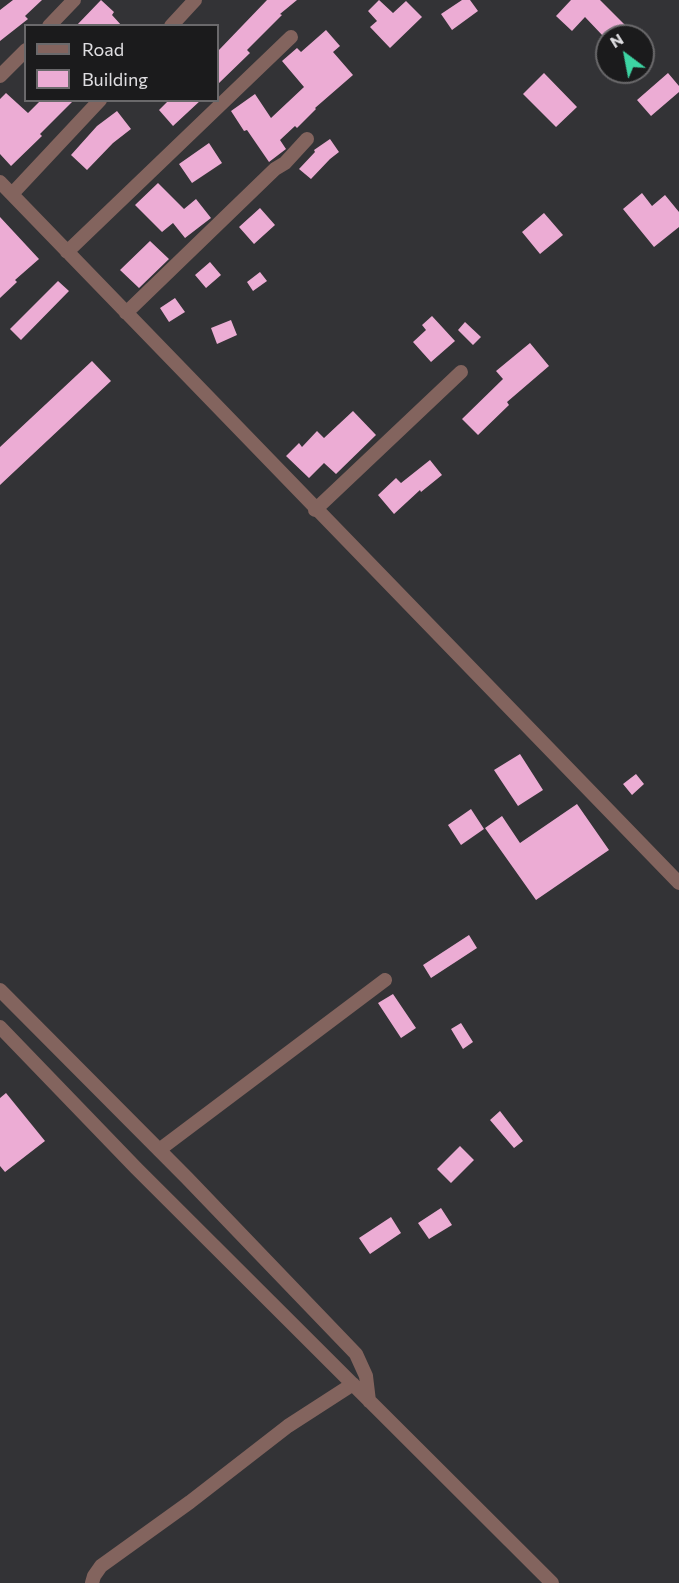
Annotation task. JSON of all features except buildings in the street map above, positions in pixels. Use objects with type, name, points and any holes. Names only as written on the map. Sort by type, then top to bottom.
[{"type":"street","points":[[51,24],[74,0]]},
{"type":"street","points":[[173,24],[195,0]]},
{"type":"street","points":[[67,252],[291,37]]},
{"type":"street","points":[[0,76],[24,52]]},
{"type":"street","points":[[12,194],[98,102]]},
{"type":"street","points":[[126,313],[275,169],[285,163],[307,139]]},
{"type":"street","points":[[0,182],[315,510],[679,883]]},
{"type":"street","points":[[315,510],[461,372]]},
{"type":"street","points":[[159,1150],[385,980]]},
{"type":"street","points":[[0,990],[356,1354],[366,1376],[369,1401]]},
{"type":"street","points":[[0,1027],[136,1168],[552,1583]]},
{"type":"street","points":[[92,1583],[101,1566],[190,1502],[288,1426],[353,1384]]}]
